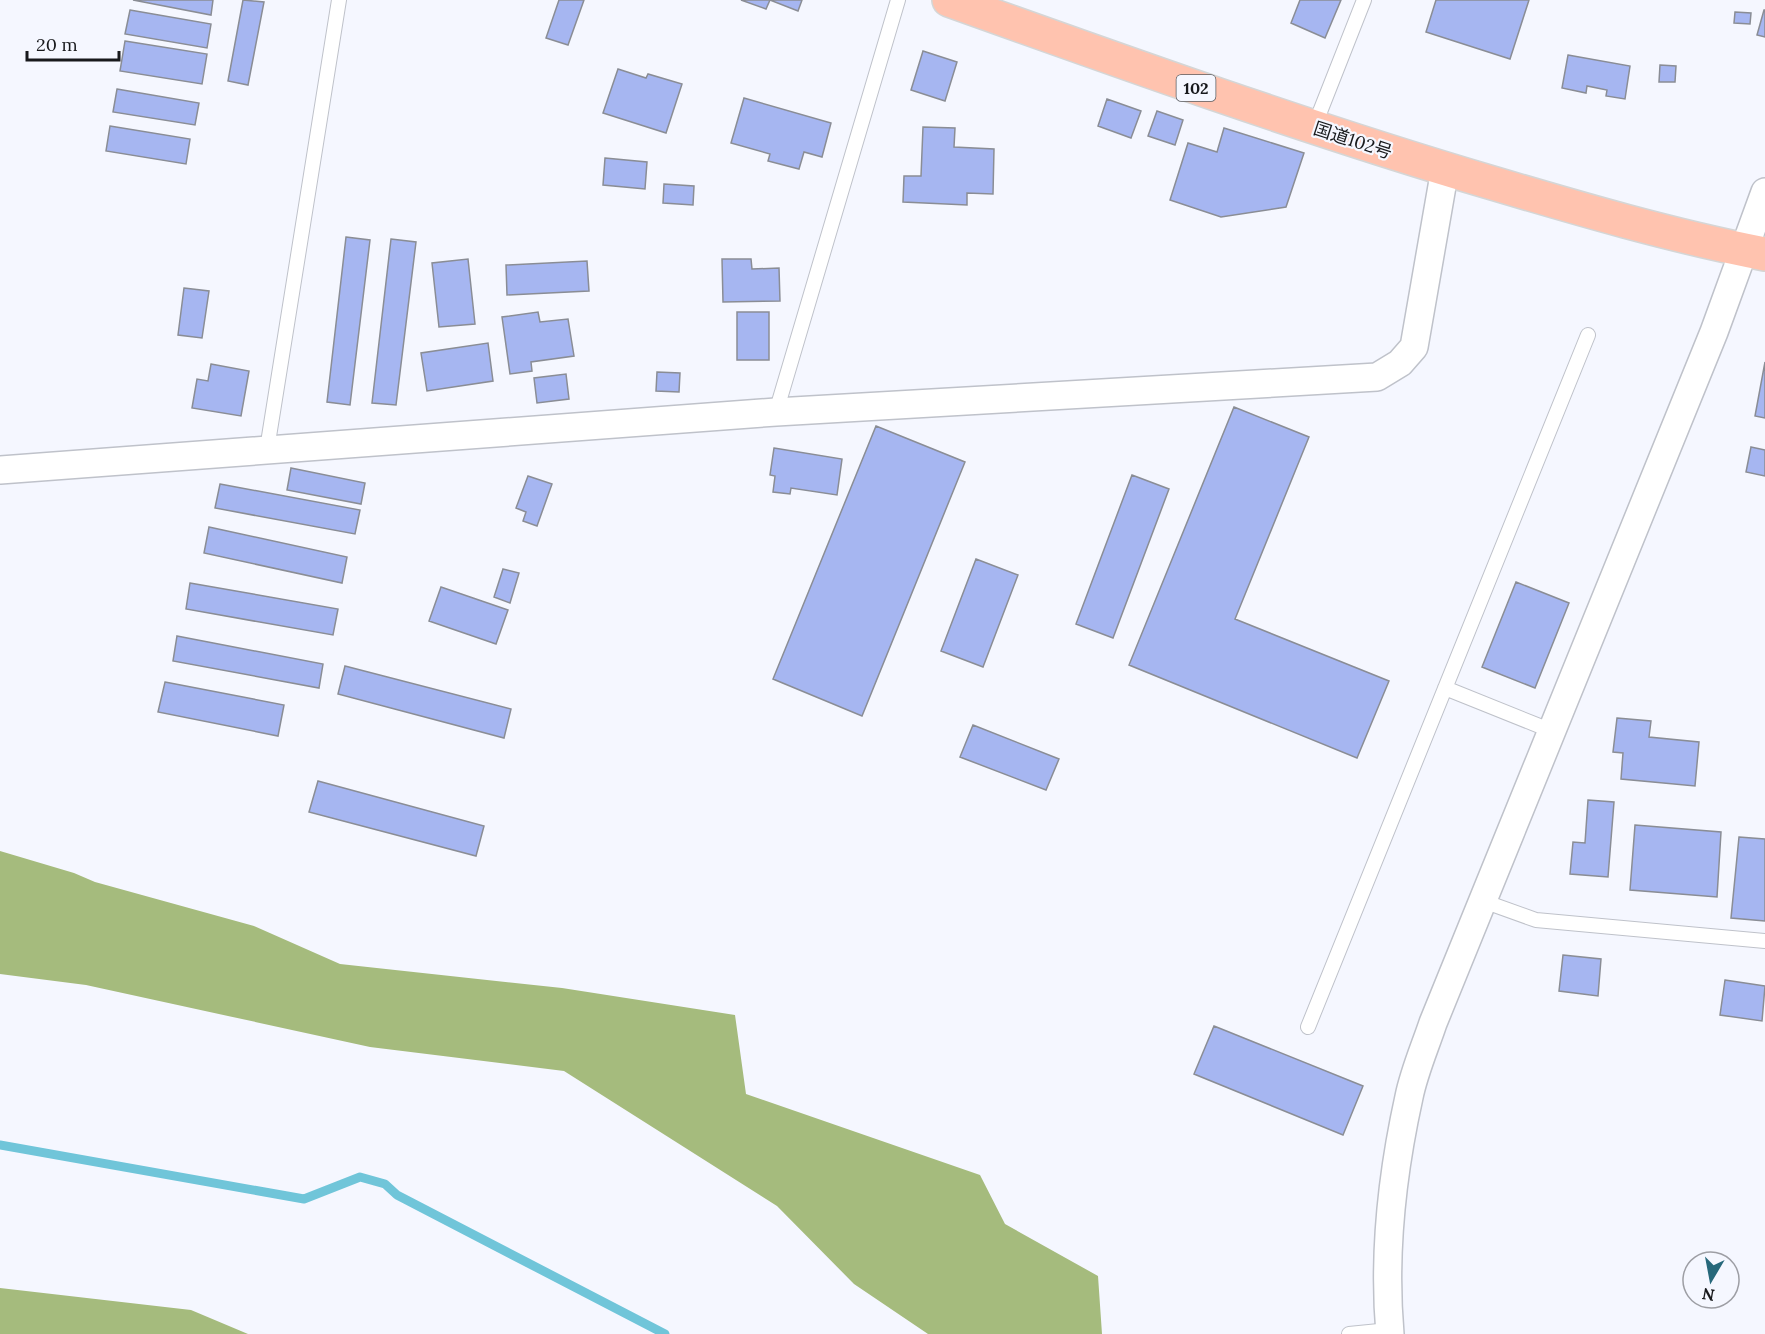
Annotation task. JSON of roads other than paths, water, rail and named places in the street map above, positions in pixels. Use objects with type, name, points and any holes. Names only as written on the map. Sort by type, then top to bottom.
[{"type":"highway","name":"国道102号","points":[[949,0],[1225,99],[1314,128],[1445,169],[1654,229],[1754,252]]},
{"type":"street","points":[[0,470],[776,412],[1377,377],[1400,363],[1414,347],[1445,169]]},
{"type":"street","points":[[1390,1332],[1389,1257],[1392,1188],[1409,1095],[1433,1023],[1714,332],[1754,252],[1765,192]]},
{"type":"lane","points":[[267,449],[339,0]]},
{"type":"lane","points":[[776,412],[898,0]]},
{"type":"lane","points":[[1314,128],[1364,0]]},
{"type":"lane","points":[[1308,1027],[1587,335]]},
{"type":"lane","points":[[1445,687],[1552,731]]},
{"type":"lane","points":[[1483,901],[1536,920],[1765,941]]},
{"type":"lane","points":[[1349,1334],[1390,1332]]},
{"type":"waterway","points":[[0,1145],[304,1199],[360,1177],[385,1184],[397,1195],[665,1334]]}]
